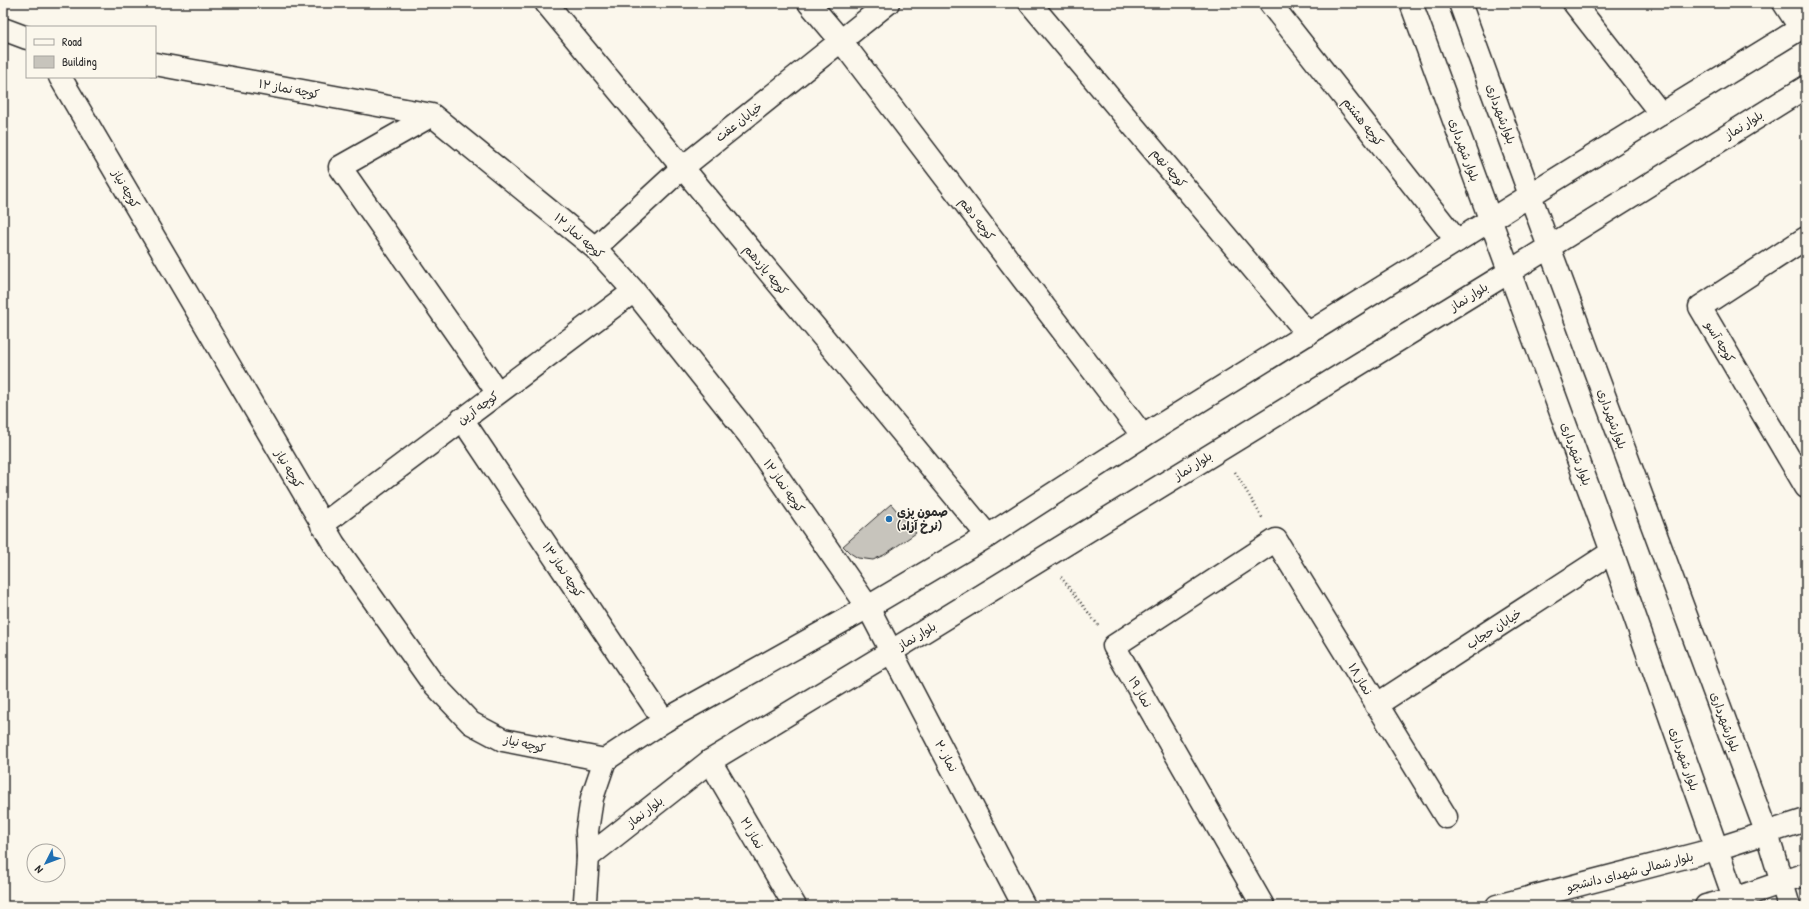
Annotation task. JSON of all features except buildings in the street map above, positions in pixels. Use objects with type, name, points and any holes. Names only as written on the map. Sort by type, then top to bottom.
[{"type":"street","name":"کوچه یازدهم","points":[[546,3],[988,536]]},
{"type":"street","name":"کوچه دهم","points":[[809,3],[842,42],[1143,436]]},
{"type":"street","name":"خیابان عفت","points":[[595,248],[682,168],[842,42],[888,3]]},
{"type":"street","name":"کوچه نهم","points":[[1030,3],[1308,334]]},
{"type":"street","name":"کوچه هشتم","points":[[1270,3],[1456,241]]},
{"type":"street","name":"بلوار شهرداری","points":[[1411,3],[1612,552],[1735,902]]},
{"type":"street","name":"بلوارشهرداری","points":[[1460,3],[1767,834]]},
{"type":"street","points":[[1574,3],[1661,114]]},
{"type":"street","points":[[586,906],[585,900],[588,857],[587,831],[592,798],[605,760],[664,721],[868,607],[988,536],[1143,436],[1803,27],[1784,3]]},
{"type":"street","points":[[3,29],[26,38]]},
{"type":"street","name":"کوچه نماز ۱۲","points":[[156,64],[432,115],[595,248],[634,291],[749,435],[868,607]]},
{"type":"street","name":"کوچه نیاز","points":[[61,78],[322,525],[431,681],[471,723],[503,740],[605,760]]},
{"type":"street","name":"بلوار نماز","points":[[588,857],[710,761],[1509,272],[1806,87]]},
{"type":"street","points":[[432,115],[340,167],[498,393]]},
{"type":"street","name":"کوچه آسو","points":[[1806,238],[1700,307],[1806,487]]},
{"type":"street","name":"کوچه آرین","points":[[322,525],[634,291]]},
{"type":"street","name":"کوچه نماز ۱۳","points":[[462,419],[664,721]]},
{"type":"street","points":[[1114,646],[1276,540]]},
{"type":"street","name":"نماز ۱۸","points":[[1276,540],[1446,817]]},
{"type":"street","name":"خیابان حجاب","points":[[1376,705],[1612,552]]},
{"type":"street","name":"نماز ۲۰","points":[[868,607],[1023,905]]},
{"type":"street","name":"نماز ۱۹","points":[[1114,646],[1263,906]]},
{"type":"street","name":"نماز ۲۱","points":[[710,761],[794,906]]},
{"type":"street","name":"بلوار شمالی شهدای دانشجو","points":[[1497,906],[1716,849],[1767,834],[1806,820]]},
{"type":"street","points":[[1767,834],[1789,906]]},
{"type":"street","points":[[1706,906],[1735,902],[1806,874]]},
{"type":"path","points":[[1221,449],[1276,540]]},
{"type":"path","points":[[1046,556],[1114,646]]},
{"type":"place","name":"صمون پزی (نرخ آزاد)","points":[[889,519]]}]
